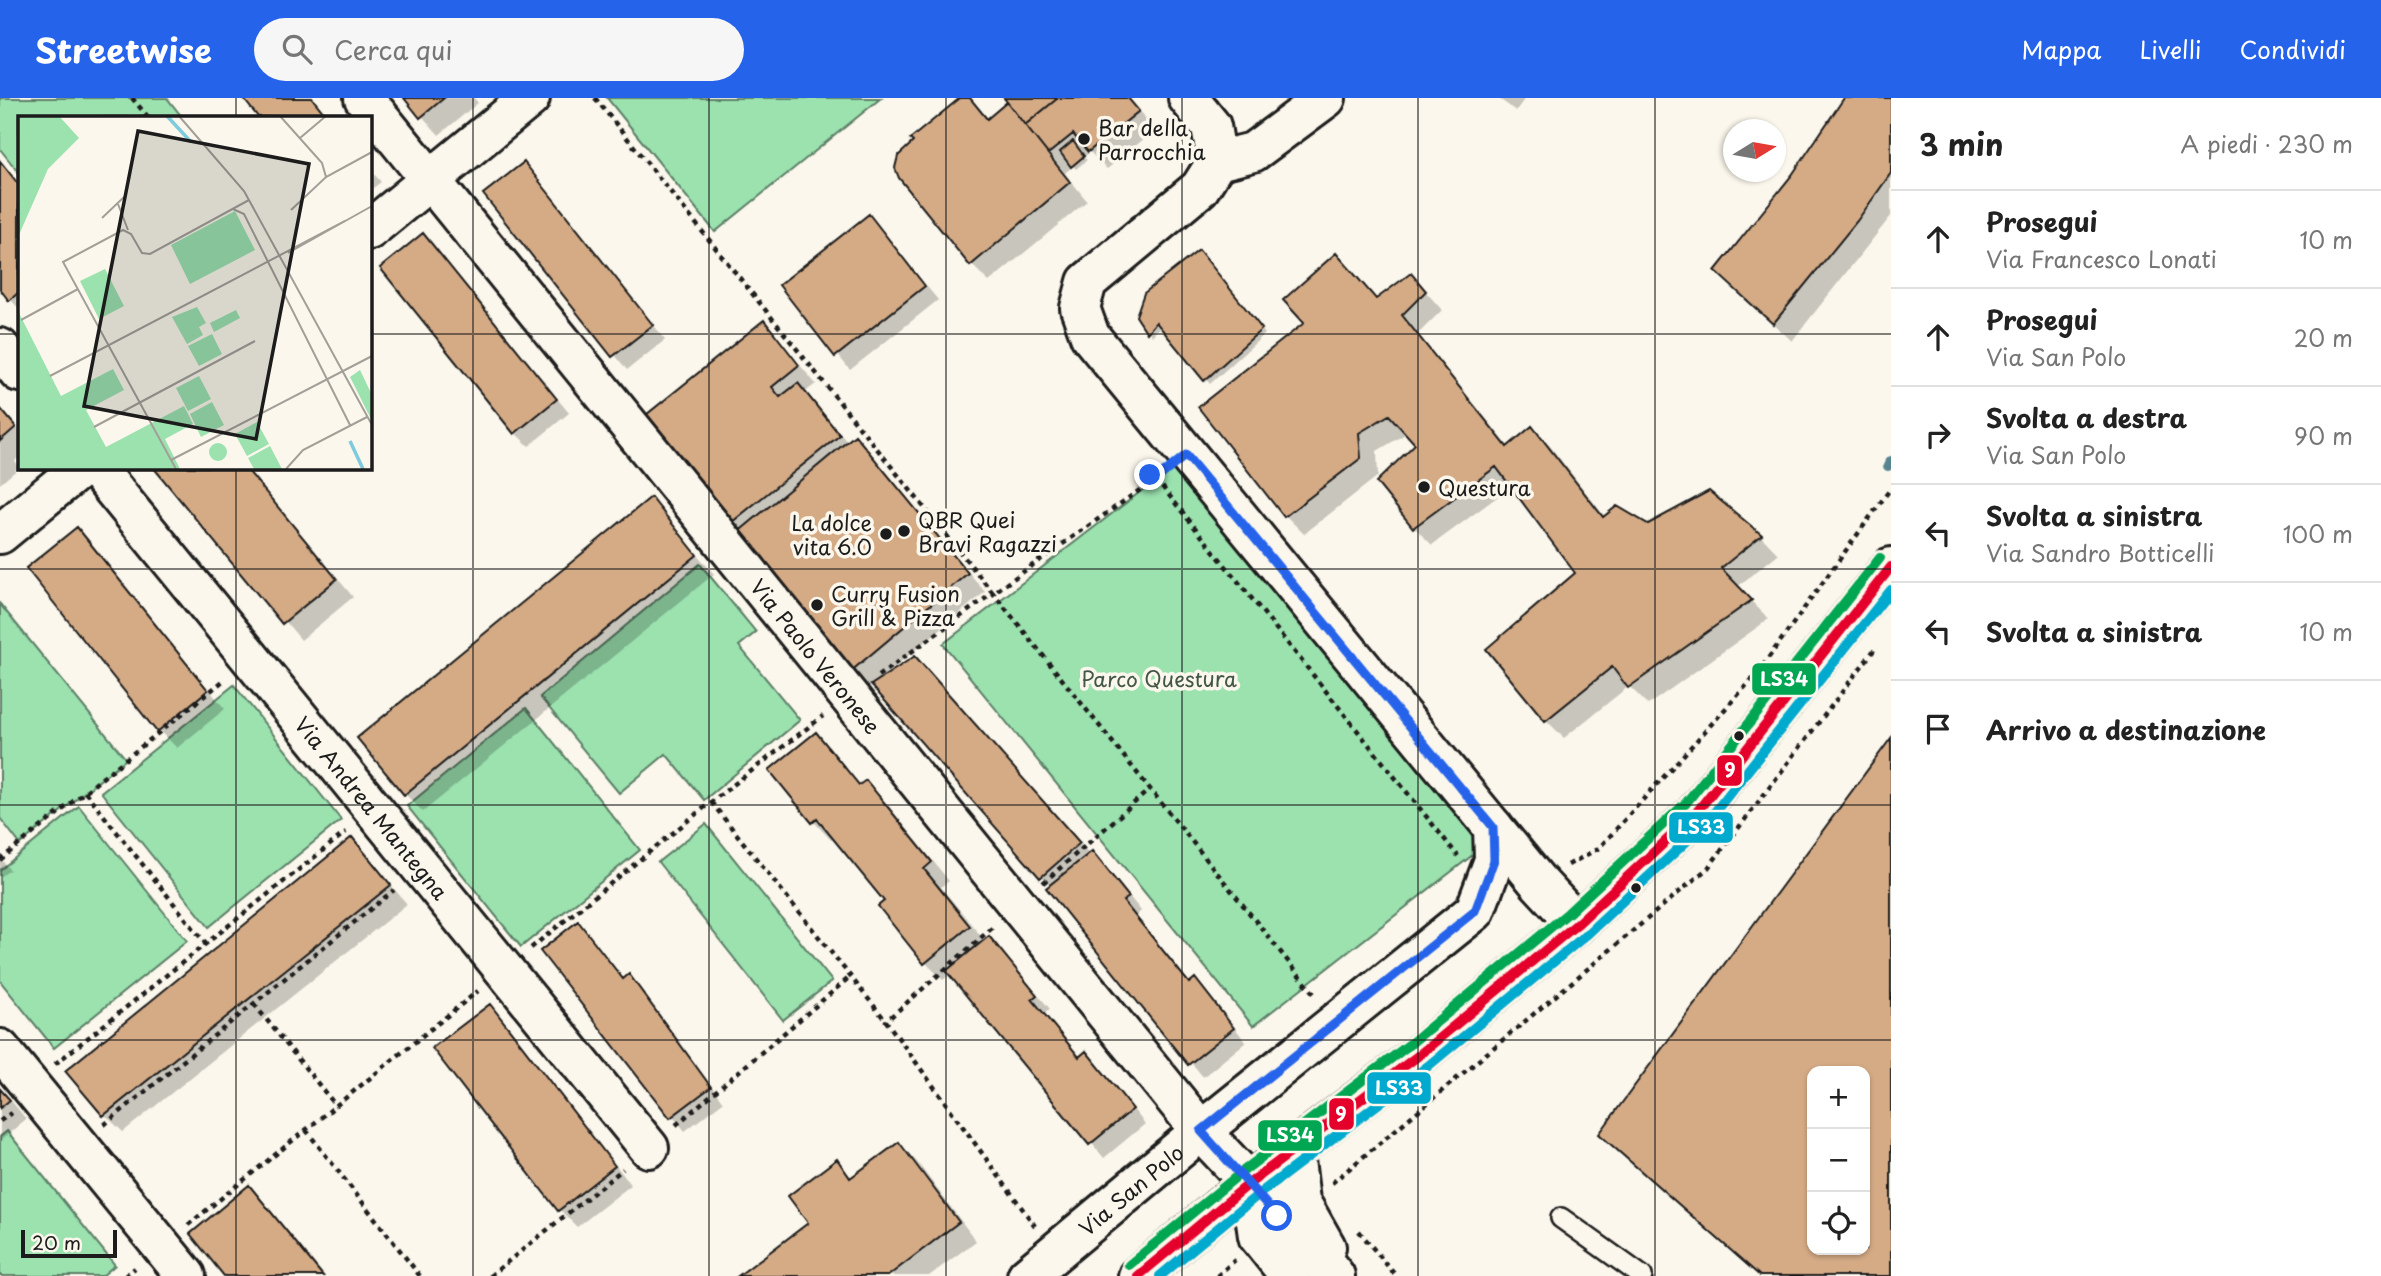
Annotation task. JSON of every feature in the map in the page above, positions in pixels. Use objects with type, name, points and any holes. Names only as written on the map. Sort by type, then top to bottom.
[{"type":"street","name":"Via Paolo Veronese","points":[[364,98],[1201,1131]]},
{"type":"street","points":[[371,228],[530,98]]},
{"type":"street","points":[[1188,98],[1211,126],[1217,161],[1200,188],[1087,282],[1080,307],[1090,336],[1538,882],[1577,924]]},
{"type":"street","points":[[1217,161],[1253,152],[1326,98]]},
{"type":"street","points":[[0,348],[18,371]]},
{"type":"street","points":[[0,534],[80,469]]},
{"type":"street","name":"Via Andrea Mantegna","points":[[97,469],[649,1148]]},
{"type":"street","points":[[1138,1276],[1250,1183],[1419,1055],[1577,924],[1696,813],[1891,567]]},
{"type":"street","name":"Via San Polo","points":[[1042,1265],[1201,1131],[1475,911],[1494,860],[1493,827]]},
{"type":"street","points":[[0,1049],[186,1276]]},
{"type":"street","name":"Via San Polo","points":[[1201,1131],[1314,1258],[1331,1271]]},
{"type":"street","points":[[1294,1152],[1300,1201],[1327,1249],[1331,1271]]},
{"type":"street","points":[[1250,1183],[1258,1236],[1290,1276]]},
{"type":"lane","points":[[1561,1218],[1642,1276]]},
{"type":"path","points":[[132,98],[147,116]]},
{"type":"path","points":[[595,98],[993,593],[1186,455]]},
{"type":"path","points":[[1152,478],[1463,862]]},
{"type":"path","points":[[1538,882],[1599,848],[1756,675],[1891,488]]},
{"type":"path","points":[[0,860],[252,659]]},
{"type":"path","points":[[886,1021],[1150,789]]},
{"type":"path","points":[[85,792],[206,944]]},
{"type":"path","points":[[711,802],[886,1021],[1042,1265]]},
{"type":"path","points":[[29,1085],[374,809]]},
{"type":"path","points":[[79,1145],[422,868]]},
{"type":"path","points":[[125,1276],[505,969]]},
{"type":"path","points":[[254,1004],[335,1106]]},
{"type":"path","points":[[306,1130],[420,1276]]},
{"type":"path","points":[[1355,1227],[1396,1276]]},
{"type":"green space","points":[[0,98],[167,98],[181,116],[18,116],[18,172],[0,149]]},
{"type":"green space","points":[[607,98],[881,98],[715,232]]},
{"type":"green space","name":"Parco Questura","points":[[1175,465],[1483,847],[1253,1026],[943,644]]},
{"type":"green space","points":[[700,564],[756,632],[739,646],[800,720],[704,800],[666,754],[619,793],[540,697]]},
{"type":"green space","points":[[0,604],[126,759],[20,844],[0,818]]},
{"type":"green space","points":[[234,685],[341,820],[209,927],[101,792]]},
{"type":"green space","points":[[526,708],[640,850],[521,947],[407,806]]},
{"type":"green space","points":[[79,806],[187,941],[54,1048],[0,981],[0,870]]},
{"type":"green space","points":[[706,824],[832,981],[783,1020],[658,862]]},
{"type":"green space","points":[[7,1131],[115,1265],[102,1276],[0,1276],[0,1137]]},
{"type":"building","points":[[243,98],[312,98],[326,116],[257,116]]},
{"type":"building","points":[[404,98],[444,98],[420,118]]},
{"type":"building","points":[[960,98],[970,98],[987,119],[1007,102],[1070,182],[970,266],[899,178],[895,168],[898,156],[913,142],[910,139]]},
{"type":"building","points":[[1004,98],[1058,98],[1025,125]]},
{"type":"building","points":[[1058,98],[1128,98],[1139,111],[1088,152],[1073,134],[1048,154],[1025,125]]},
{"type":"building","points":[[1844,98],[1891,98],[1891,173],[1857,221],[1773,324],[1715,271],[1792,175]]},
{"type":"building","points":[[1073,141],[1084,156],[1071,167],[1060,152]]},
{"type":"building","points":[[0,161],[18,184],[18,293],[9,301],[0,289]]},
{"type":"building","points":[[524,162],[653,325],[612,357],[483,194]]},
{"type":"building","points":[[869,214],[925,286],[835,357],[779,285]]},
{"type":"building","points":[[423,233],[557,399],[514,434],[380,268]]},
{"type":"building","points":[[1199,250],[1262,329],[1204,381],[1156,322],[1147,333],[1136,316],[1144,293]]},
{"type":"building","name":"Questura","points":[[1336,253],[1376,299],[1411,273],[1426,291],[1402,315],[1507,447],[1532,426],[1603,517],[1617,506],[1648,524],[1709,491],[1762,535],[1721,568],[1752,600],[1628,688],[1612,667],[1545,721],[1486,649],[1575,573],[1496,467],[1413,528],[1376,482],[1415,444],[1389,415],[1359,433],[1361,458],[1284,517],[1198,407],[1304,323],[1283,300]]},
{"type":"building","points":[[764,320],[799,365],[772,387],[780,397],[798,383],[840,435],[732,522],[646,415]]},
{"type":"building","points":[[0,408],[16,427],[0,441]]},
{"type":"building","points":[[855,435],[968,573],[850,672],[736,534]]},
{"type":"building","points":[[155,469],[247,469],[337,579],[282,624]]},
{"type":"building","points":[[651,497],[697,555],[404,795],[357,738]]},
{"type":"building","points":[[77,527],[208,690],[157,732],[26,568]]},
{"type":"building","points":[[915,656],[1080,843],[1040,878],[871,685]]},
{"type":"building","points":[[816,732],[859,785],[866,780],[932,862],[924,869],[970,926],[924,964],[878,906],[884,901],[817,819],[812,823],[769,770]]},
{"type":"building","points":[[1891,738],[1891,1276],[1760,1276],[1599,1134]]},
{"type":"building","points":[[352,837],[391,885],[103,1116],[65,1071]]},
{"type":"building","points":[[1092,851],[1129,897],[1123,901],[1189,983],[1195,978],[1234,1028],[1188,1065],[1046,888]]},
{"type":"building","points":[[578,921],[623,979],[629,974],[711,1087],[670,1118],[540,951]]},
{"type":"building","points":[[989,936],[1037,995],[1032,999],[1079,1057],[1086,1051],[1133,1109],[1089,1145],[946,971]]},
{"type":"building","points":[[490,1004],[615,1166],[558,1211],[432,1048]]},
{"type":"building","points":[[0,1089],[10,1100],[0,1108]]},
{"type":"building","points":[[899,1142],[959,1222],[888,1276],[738,1276],[808,1223],[788,1196],[837,1159],[850,1178]]},
{"type":"building","points":[[249,1185],[323,1276],[224,1276],[190,1234]]},
{"type":"waterway","points":[[1888,466],[1891,461]]},
{"type":"transit line","name":"LS34","points":[[1129,1265],[1242,1172],[1410,1044],[1568,913],[1686,803],[1880,558]]},
{"type":"transit line","name":"9","points":[[1138,1276],[1250,1183],[1419,1055],[1577,924],[1696,813],[1891,567]]},
{"type":"transit line","name":"LS33","points":[[1160,1276],[1259,1194],[1428,1066],[1586,935],[1706,823],[1891,590]]},
{"type":"place","name":"Bar della Parrocchia","points":[[1084,139]]},
{"type":"place","name":"Questura","points":[[1424,487]]},
{"type":"place","name":"QBR Quei Bravi Ragazzi","points":[[904,531]]},
{"type":"place","name":"La dolce vita 6.0","points":[[886,534]]},
{"type":"place","name":"Curry Fusion Grill & Pizza","points":[[817,605]]},
{"type":"route","points":[[1150,475],[1154,481],[1186,455],[1493,827],[1494,860],[1475,911],[1201,1131],[1277,1216]]}]
